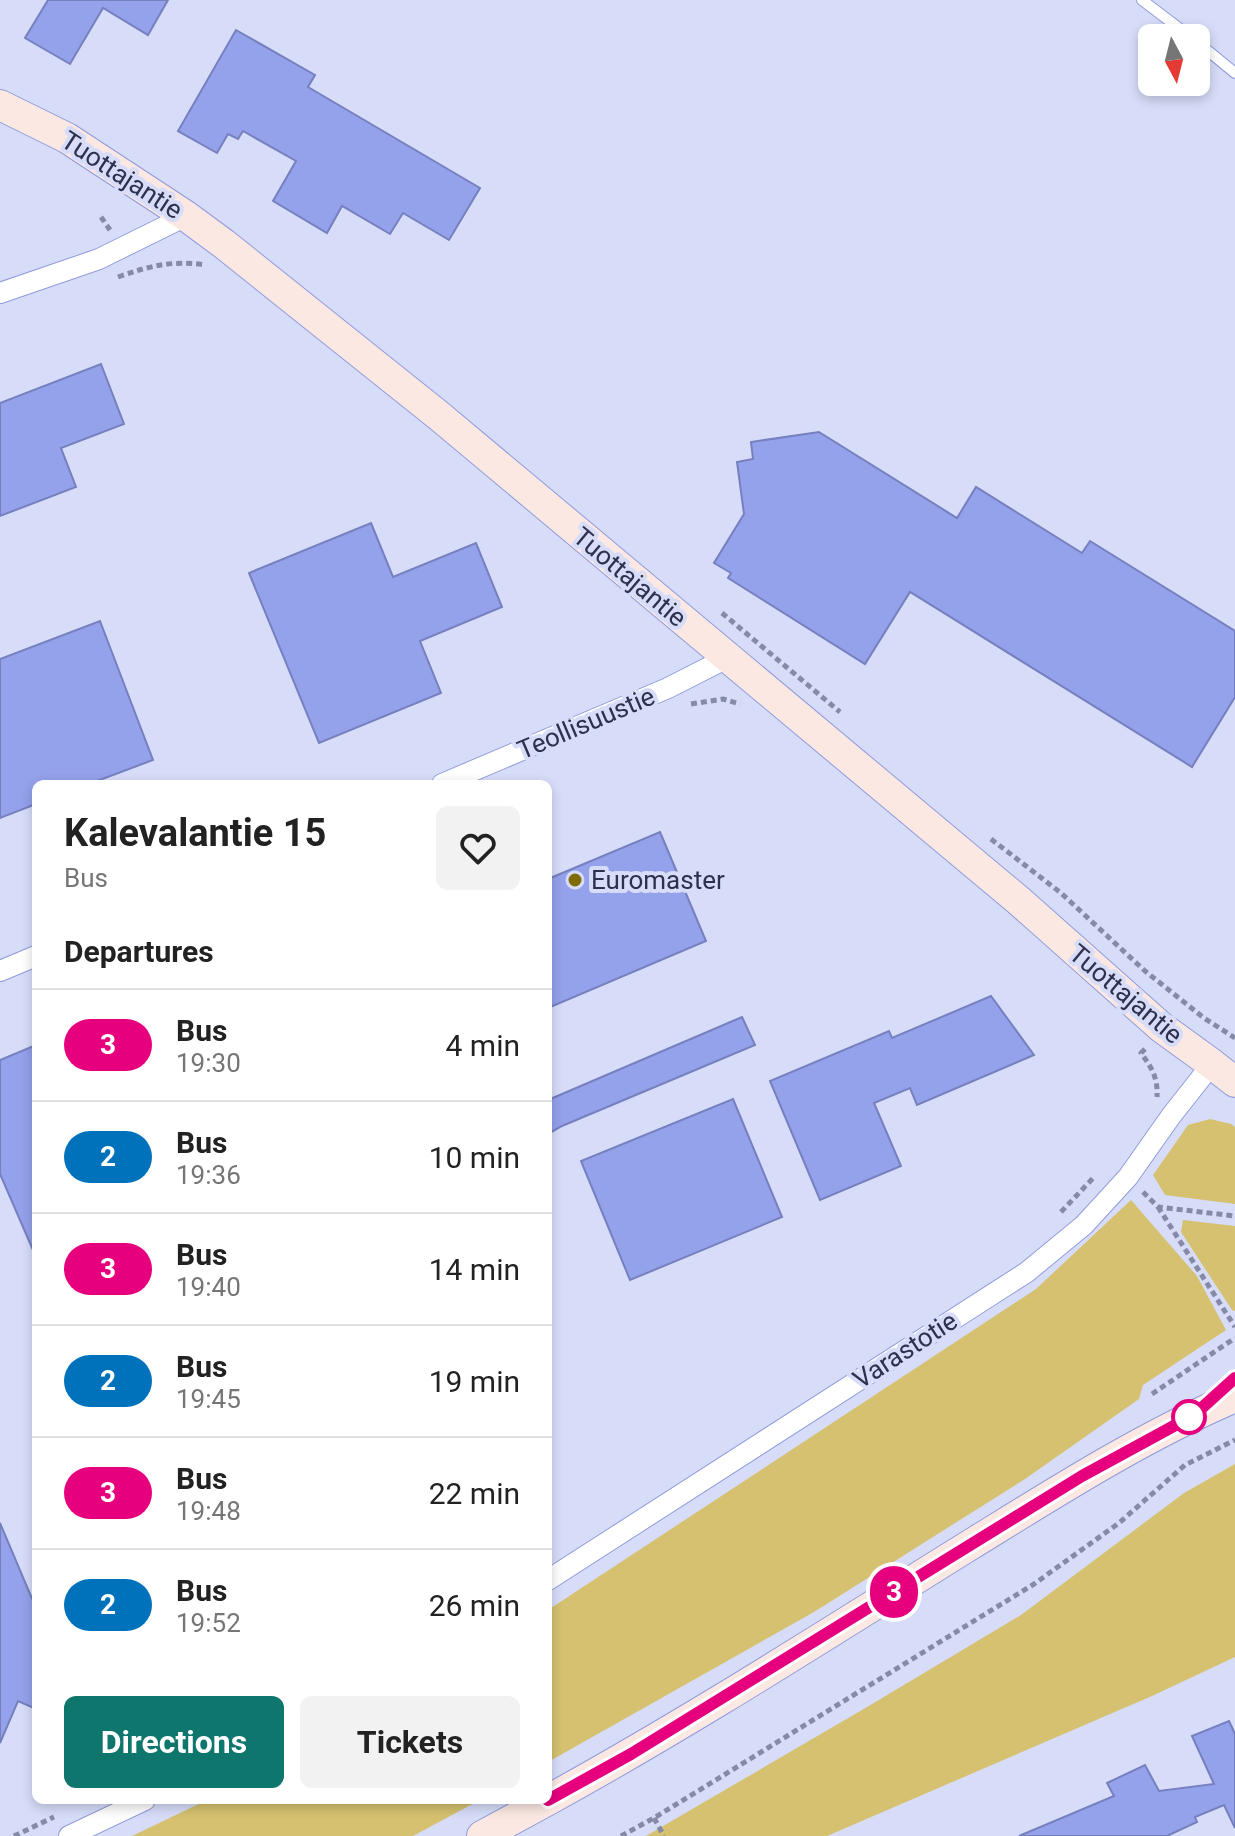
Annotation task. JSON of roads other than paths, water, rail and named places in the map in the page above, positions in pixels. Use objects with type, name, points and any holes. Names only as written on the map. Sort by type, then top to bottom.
[{"type":"street","name":"Tuottajantie","points":[[0,105],[67,138],[224,244],[438,415],[1018,900],[1161,1027],[1224,1073]]},
{"type":"street","points":[[0,293],[99,259],[186,216]]},
{"type":"street","name":"Teollisuustie","points":[[451,780],[668,688],[727,658]]},
{"type":"street","points":[[0,971],[32,958]]},
{"type":"street","name":"Varastotie","points":[[552,1577],[1027,1272],[1084,1225],[1224,1073]]},
{"type":"street","points":[[1194,1415],[1235,1378]]},
{"type":"street","points":[[552,1798],[644,1746],[1082,1476],[1194,1415],[1235,1397]]},
{"type":"street","points":[[69,1836],[137,1804]]},
{"type":"street","points":[[482,1836],[541,1804]]},
{"type":"lane","points":[[1142,0],[1173,24]]},
{"type":"lane","points":[[1210,53],[1235,73]]},
{"type":"place","name":"Euromaster","points":[[575,880]]}]
